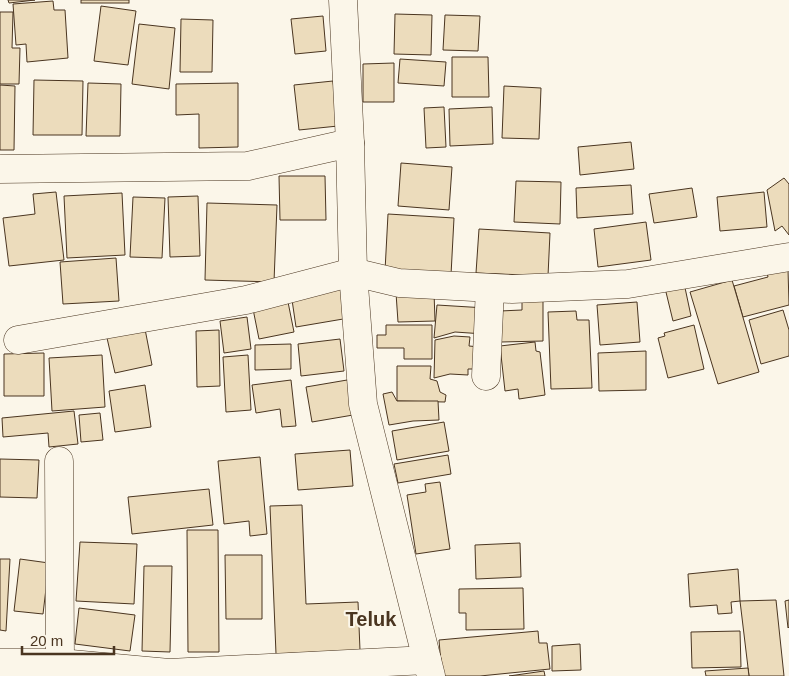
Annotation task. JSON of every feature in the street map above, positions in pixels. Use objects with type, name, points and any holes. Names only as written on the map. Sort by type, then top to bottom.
[{"type":"street","points":[[0,664],[60,663],[169,673],[429,668],[363,404],[353,272],[350,143],[342,0]]},
{"type":"street","points":[[0,169],[248,166],[350,143]]},
{"type":"street","points":[[18,340],[246,300],[353,272],[399,283],[490,288],[628,284],[789,257]]},
{"type":"street","points":[[486,376],[490,288]]},
{"type":"street","points":[[59,461],[60,663]]},
{"type":"building","points":[[8,0],[35,0],[9,3]]},
{"type":"building","points":[[81,0],[129,0],[129,3],[81,3]]},
{"type":"building","points":[[53,1],[54,10],[65,10],[68,58],[27,62],[26,44],[16,45],[13,4]]},
{"type":"building","points":[[101,6],[136,11],[128,65],[94,61]]},
{"type":"building","points":[[0,12],[13,12],[12,48],[20,48],[19,84],[0,84]]},
{"type":"building","points":[[395,14],[432,15],[431,55],[394,54]]},
{"type":"building","points":[[445,15],[480,16],[478,51],[443,50]]},
{"type":"building","points":[[323,16],[326,51],[295,54],[291,19]]},
{"type":"building","points":[[181,19],[213,20],[212,72],[180,72]]},
{"type":"building","points":[[139,24],[175,28],[169,89],[132,84]]},
{"type":"building","points":[[452,57],[488,57],[489,97],[452,97]]},
{"type":"building","points":[[400,59],[446,62],[444,86],[398,83]]},
{"type":"building","points":[[394,63],[394,102],[363,102],[363,64]]},
{"type":"building","points":[[34,80],[83,81],[82,135],[33,135]]},
{"type":"building","points":[[333,81],[338,126],[299,130],[294,85]]},
{"type":"building","points":[[88,83],[121,84],[120,136],[86,136]]},
{"type":"building","points":[[238,83],[238,147],[199,148],[199,114],[176,115],[176,84]]},
{"type":"building","points":[[0,85],[15,86],[14,150],[0,150]]},
{"type":"building","points":[[504,86],[541,88],[539,139],[502,138]]},
{"type":"building","points":[[444,107],[446,147],[426,148],[424,108]]},
{"type":"building","points":[[492,107],[493,144],[450,146],[449,109]]},
{"type":"building","points":[[631,142],[634,169],[580,175],[578,147]]},
{"type":"building","points":[[401,163],[452,167],[449,210],[398,206]]},
{"type":"building","points":[[279,176],[325,176],[326,220],[280,220]]},
{"type":"building","points":[[784,178],[789,184],[789,235],[782,226],[775,231],[767,190]]},
{"type":"building","points":[[516,181],[561,182],[560,224],[514,222]]},
{"type":"building","points":[[631,185],[633,214],[577,218],[576,188]]},
{"type":"building","points":[[692,188],[697,217],[654,223],[649,194]]},
{"type":"building","points":[[56,192],[64,260],[9,266],[3,218],[35,214],[33,194]]},
{"type":"building","points":[[764,192],[767,227],[720,231],[717,197]]},
{"type":"building","points":[[122,193],[125,255],[67,258],[64,196]]},
{"type":"building","points":[[198,196],[200,256],[170,257],[168,197]]},
{"type":"building","points":[[133,197],[165,198],[162,258],[130,257]]},
{"type":"building","points":[[207,203],[277,205],[274,282],[205,280]]},
{"type":"building","points":[[388,214],[454,218],[451,275],[385,271]]},
{"type":"building","points":[[646,222],[651,260],[598,267],[594,229]]},
{"type":"building","points":[[479,229],[550,233],[548,276],[476,273]]},
{"type":"building","points":[[116,258],[119,301],[63,304],[60,262]]},
{"type":"building","points":[[766,268],[788,269],[789,305],[743,317],[734,286],[768,277]]},
{"type":"building","points":[[732,280],[759,372],[718,384],[690,292]]},
{"type":"building","points":[[684,283],[691,316],[673,321],[665,288]]},
{"type":"building","points":[[344,284],[349,318],[296,327],[291,293]]},
{"type":"building","points":[[434,292],[435,321],[398,322],[396,293]]},
{"type":"building","points":[[522,297],[543,297],[543,341],[501,342],[500,311],[522,310]]},
{"type":"building","points":[[288,302],[294,332],[259,339],[253,309]]},
{"type":"building","points":[[637,302],[640,342],[600,345],[597,305]]},
{"type":"building","points":[[437,305],[486,308],[484,334],[455,332],[434,338]]},
{"type":"building","points":[[783,310],[789,330],[789,356],[761,364],[749,320]]},
{"type":"building","points":[[576,311],[577,320],[589,320],[592,388],[551,389],[548,312]]},
{"type":"building","points":[[247,317],[251,349],[224,353],[220,321]]},
{"type":"building","points":[[386,325],[432,325],[432,359],[404,359],[404,348],[377,348],[377,335],[386,335]]},
{"type":"building","points":[[694,325],[704,369],[668,378],[658,338],[665,336],[664,333]]},
{"type":"building","points":[[145,329],[152,365],[115,373],[107,338]]},
{"type":"building","points":[[219,330],[220,386],[197,387],[196,331]]},
{"type":"building","points":[[454,336],[470,337],[469,346],[480,347],[478,369],[468,369],[468,375],[450,374],[434,378],[435,340]]},
{"type":"building","points":[[340,339],[344,371],[301,376],[298,344]]},
{"type":"building","points":[[535,342],[536,351],[540,352],[545,395],[519,399],[518,389],[505,391],[500,346]]},
{"type":"building","points":[[291,344],[291,369],[255,370],[255,345]]},
{"type":"building","points":[[646,351],[646,390],[599,391],[598,353]]},
{"type":"building","points":[[44,353],[44,396],[4,396],[4,354]]},
{"type":"building","points":[[102,355],[105,407],[52,411],[49,358]]},
{"type":"building","points":[[248,355],[251,410],[226,412],[223,357]]},
{"type":"building","points":[[397,366],[431,366],[430,379],[437,381],[440,392],[446,395],[445,402],[397,401]]},
{"type":"building","points":[[353,379],[359,414],[312,422],[306,387]]},
{"type":"building","points":[[291,380],[296,426],[282,427],[280,409],[256,413],[252,385]]},
{"type":"building","points":[[145,385],[151,427],[115,432],[109,391]]},
{"type":"building","points":[[392,392],[397,401],[438,401],[439,420],[413,421],[389,425],[383,394]]},
{"type":"building","points":[[74,411],[78,444],[49,447],[48,433],[3,437],[2,418]]},
{"type":"building","points":[[100,413],[103,440],[81,442],[79,415]]},
{"type":"building","points":[[444,422],[449,451],[397,460],[392,431]]},
{"type":"building","points":[[350,450],[353,486],[298,490],[295,454]]},
{"type":"building","points":[[448,455],[451,474],[398,483],[394,464]]},
{"type":"building","points":[[260,457],[267,534],[250,536],[249,521],[224,524],[218,461]]},
{"type":"building","points":[[0,459],[39,460],[37,498],[0,497]]},
{"type":"building","points":[[440,482],[450,549],[416,554],[407,495],[426,492],[425,484]]},
{"type":"building","points":[[209,489],[213,525],[132,534],[128,497]]},
{"type":"building","points":[[302,505],[306,604],[358,602],[360,650],[276,654],[270,506]]},
{"type":"building","points":[[187,530],[218,530],[219,652],[188,652]]},
{"type":"building","points":[[80,542],[137,544],[134,604],[76,601]]},
{"type":"building","points":[[520,543],[521,577],[476,579],[475,545]]},
{"type":"building","points":[[225,555],[262,555],[262,619],[226,619]]},
{"type":"building","points":[[0,559],[10,559],[6,631],[0,630]]},
{"type":"building","points":[[20,559],[49,563],[43,614],[14,611]]},
{"type":"building","points":[[144,566],[172,566],[170,652],[142,651]]},
{"type":"building","points":[[738,569],[740,601],[731,602],[732,613],[718,614],[717,605],[690,607],[688,574]]},
{"type":"building","points":[[523,588],[524,629],[466,630],[466,613],[459,613],[459,589]]},
{"type":"building","points":[[776,600],[784,676],[749,676],[740,601]]},
{"type":"building","points":[[789,600],[789,627],[788,628],[785,601]]},
{"type":"building","points":[[79,608],[135,615],[130,651],[75,644]]},
{"type":"building","points":[[538,631],[539,643],[547,643],[550,669],[480,676],[442,676],[439,640]]},
{"type":"building","points":[[740,631],[741,667],[692,668],[691,632]]},
{"type":"building","points":[[580,644],[581,670],[552,671],[552,646]]},
{"type":"building","points":[[748,668],[749,676],[706,676],[705,671]]},
{"type":"building","points":[[544,671],[545,676],[509,676]]},
{"type":"district","name":"Teluk","points":[[371,619]]}]
